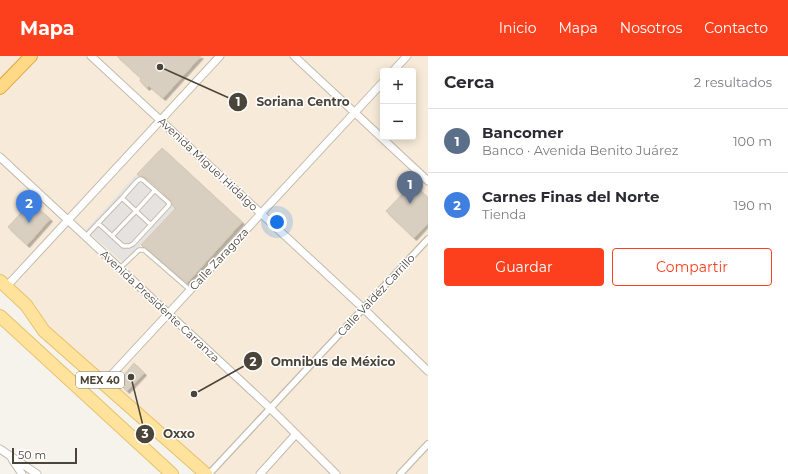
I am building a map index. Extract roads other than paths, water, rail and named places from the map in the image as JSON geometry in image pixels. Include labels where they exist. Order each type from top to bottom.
[{"type":"highway","points":[[0,88],[31,56]]},
{"type":"main road","name":"MEX 40","points":[[2,286],[44,331],[207,474]]},
{"type":"main road","name":"MEX 40","points":[[0,316],[165,472]]},
{"type":"street","name":"Avenida Miguel Hidalgo","points":[[92,56],[363,308],[428,371]]},
{"type":"street","points":[[2,286],[68,220],[220,56]]},
{"type":"street","points":[[294,56],[428,181]]},
{"type":"street","points":[[396,68],[407,56]]},
{"type":"street","name":"Calle Zaragoza","points":[[104,383],[380,85]]},
{"type":"street","name":"Avenida Presidente Carranza","points":[[0,156],[270,408],[336,474]]},
{"type":"street","name":"Calle Valdéz Carrillo","points":[[207,474],[428,239]]},
{"type":"street","points":[[260,474],[296,434]]},
{"type":"street","points":[[400,474],[428,444]]},
{"type":"street","points":[[0,449],[37,474]]},
{"type":"street","points":[[11,457],[22,474]]},
{"type":"lane","points":[[86,236],[98,223],[122,198],[137,181],[140,179],[168,201],[170,205],[133,244],[128,246],[123,246],[98,223]]},
{"type":"lane","points":[[112,236],[155,190]]},
{"type":"lane","points":[[122,198],[151,224]]},
{"type":"lane","points":[[120,268],[139,250],[144,250],[190,290]]},
{"type":"place","name":"Soriana Centro","points":[[160,67]]},
{"type":"place","name":"Bancomer","points":[[410,204]]},
{"type":"place","name":"Carnes Finas del Norte","points":[[29,223]]},
{"type":"place","name":"Oxxo","points":[[131,377]]},
{"type":"place","name":"Omnibus de México","points":[[194,394]]}]
